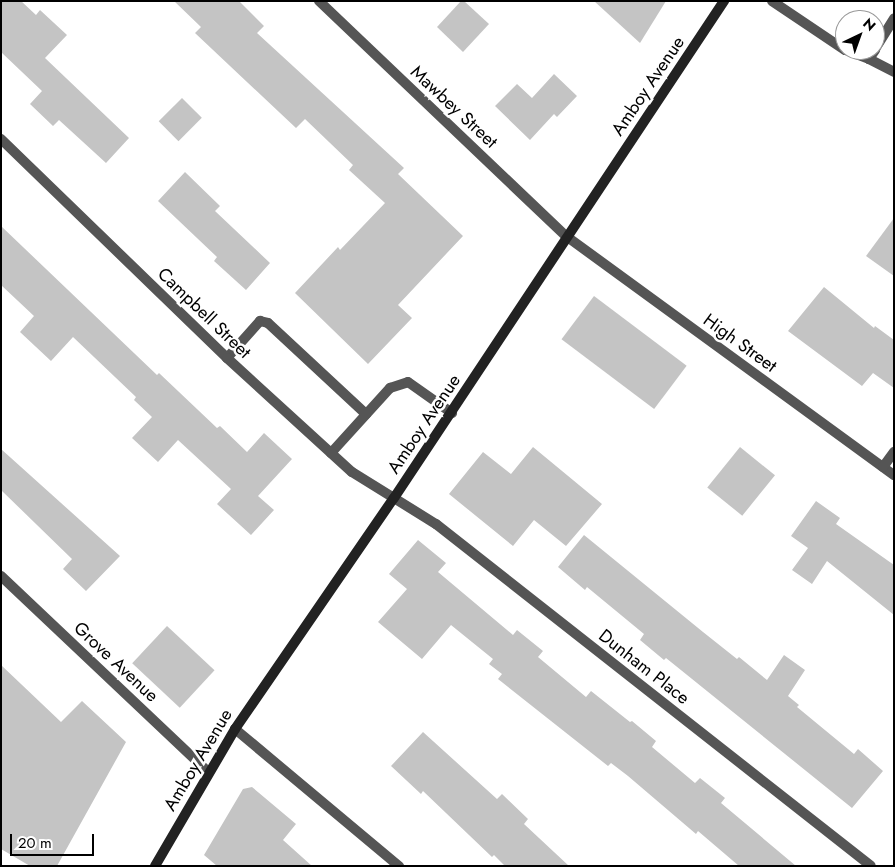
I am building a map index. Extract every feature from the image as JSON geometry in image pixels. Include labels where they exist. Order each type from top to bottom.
[{"type":"main road","name":"Amboy Avenue","points":[[155,866],[208,772],[235,729],[452,413],[566,236],[724,1]]},
{"type":"street","name":"Mawbey Street","points":[[319,1],[566,236]]},
{"type":"street","points":[[772,1],[835,43]]},
{"type":"street","points":[[885,34],[894,19]]},
{"type":"street","points":[[881,60],[894,72]]},
{"type":"street","name":"Campbell Street","points":[[1,140],[227,358],[331,453],[352,472],[394,498]]},
{"type":"street","name":"High Street","points":[[566,236],[894,475]]},
{"type":"street","points":[[227,358],[260,321],[268,323],[366,414]]},
{"type":"street","points":[[331,453],[390,388],[408,382],[452,413]]},
{"type":"street","points":[[883,467],[894,452]]},
{"type":"street","name":"Dunham Place","points":[[394,498],[436,524],[871,866]]},
{"type":"street","name":"Grove Avenue","points":[[1,576],[208,772]]},
{"type":"street","points":[[235,729],[399,866]]},
{"type":"building","points":[[1,1],[21,1],[36,15],[40,10],[67,35],[45,58],[129,138],[106,163],[59,120],[53,126],[30,104],[42,91],[1,52]]},
{"type":"building","points":[[174,1],[239,1],[264,26],[257,33],[404,168],[398,174],[463,236],[398,305],[412,318],[368,364],[295,293],[338,247],[340,250],[385,203],[349,170],[353,165],[305,119],[296,128],[195,33],[201,27]]},
{"type":"building","points":[[461,1],[464,1],[489,24],[463,52],[437,27]]},
{"type":"building","points":[[594,1],[666,1],[640,43]]},
{"type":"building","points":[[554,74],[577,96],[557,117],[554,114],[530,140],[495,106],[517,84],[532,98]]},
{"type":"building","points":[[182,98],[202,118],[178,141],[159,121]]},
{"type":"building","points":[[185,172],[220,206],[215,211],[270,263],[246,290],[214,261],[217,257],[158,201]]},
{"type":"building","points":[[894,218],[894,276],[866,256]]},
{"type":"building","points":[[1,226],[157,375],[159,373],[217,428],[220,426],[247,452],[264,433],[292,459],[258,496],[274,510],[251,535],[217,504],[231,489],[178,440],[158,462],[132,438],[152,417],[134,400],[136,397],[73,337],[51,361],[20,332],[34,316],[1,285]]},
{"type":"building","points":[[824,287],[874,328],[875,326],[894,340],[894,388],[873,373],[862,386],[788,331]]},
{"type":"building","points":[[594,296],[687,366],[654,409],[562,339]]},
{"type":"building","points":[[533,447],[602,504],[566,546],[534,520],[513,546],[449,494],[483,452],[511,474]]},
{"type":"building","points":[[740,447],[775,475],[742,516],[707,487]]},
{"type":"building","points":[[1,449],[120,556],[86,591],[63,569],[72,559],[1,490]]},
{"type":"building","points":[[816,501],[840,518],[836,524],[894,565],[894,615],[827,561],[812,584],[792,570],[808,548],[791,536]]},
{"type":"building","points":[[584,535],[737,659],[739,657],[767,680],[784,655],[805,670],[788,696],[799,705],[797,707],[854,754],[858,749],[883,771],[852,808],[666,658],[664,660],[640,640],[644,634],[587,587],[585,590],[558,567]]},
{"type":"building","points":[[418,540],[446,563],[438,572],[513,635],[517,630],[543,651],[538,657],[586,697],[591,691],[630,722],[632,721],[656,741],[652,747],[695,783],[700,778],[725,798],[721,803],[796,866],[739,866],[698,831],[696,834],[628,776],[611,763],[608,766],[498,679],[502,674],[489,664],[493,659],[451,625],[422,659],[378,622],[407,589],[389,574]]},
{"type":"building","points":[[167,626],[215,670],[180,708],[132,663]]},
{"type":"building","points":[[1,665],[61,722],[82,701],[126,742],[57,866],[30,866],[1,849]]},
{"type":"building","points":[[423,732],[497,799],[502,794],[528,819],[524,824],[569,866],[505,866],[494,855],[492,857],[423,791],[421,794],[391,766]]},
{"type":"building","points":[[252,787],[296,824],[283,840],[312,866],[217,866],[204,855],[243,789]]}]
